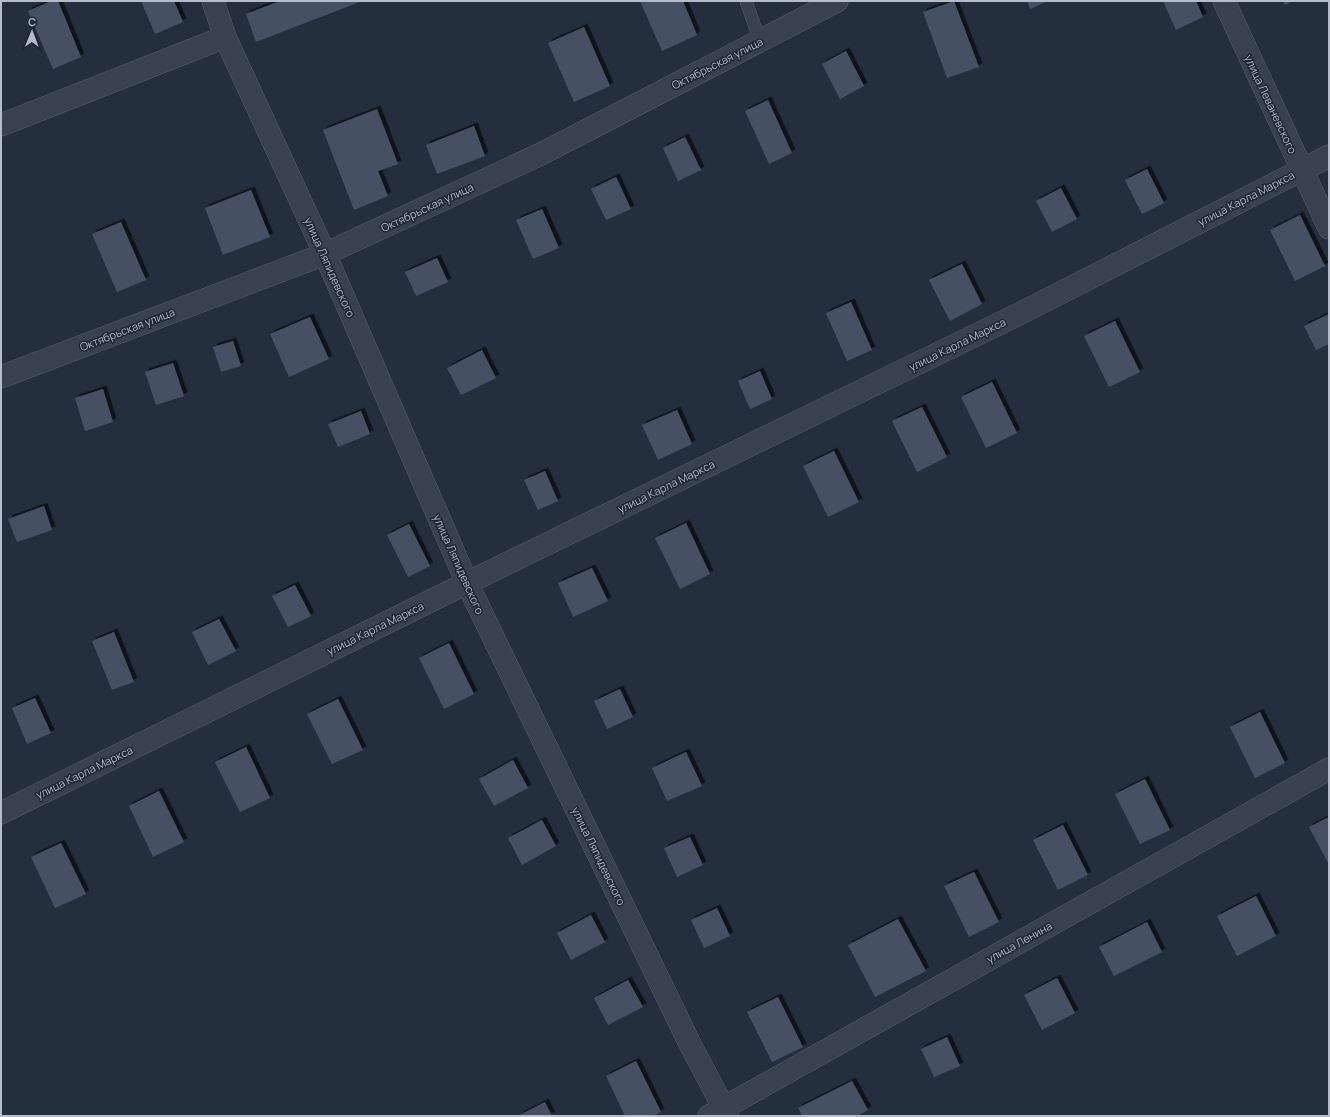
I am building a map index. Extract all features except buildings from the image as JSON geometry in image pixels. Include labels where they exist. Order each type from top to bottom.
[{"type":"street","name":"улица Ляпидевского","points":[[213,1],[225,37],[326,254],[467,583],[686,1035],[720,1113]]},
{"type":"street","name":"Октябрьская улица","points":[[1,376],[326,254],[541,154],[837,1]]},
{"type":"street","name":"улица Леваневского","points":[[1224,1],[1329,228]]},
{"type":"street","points":[[1,125],[225,37]]},
{"type":"street","name":"улица Карла Маркса","points":[[1,813],[467,583],[1021,313],[1329,156]]},
{"type":"street","name":"улица Ленина","points":[[720,1113],[1329,769]]},
{"type":"lane","points":[[746,1],[760,41]]}]
